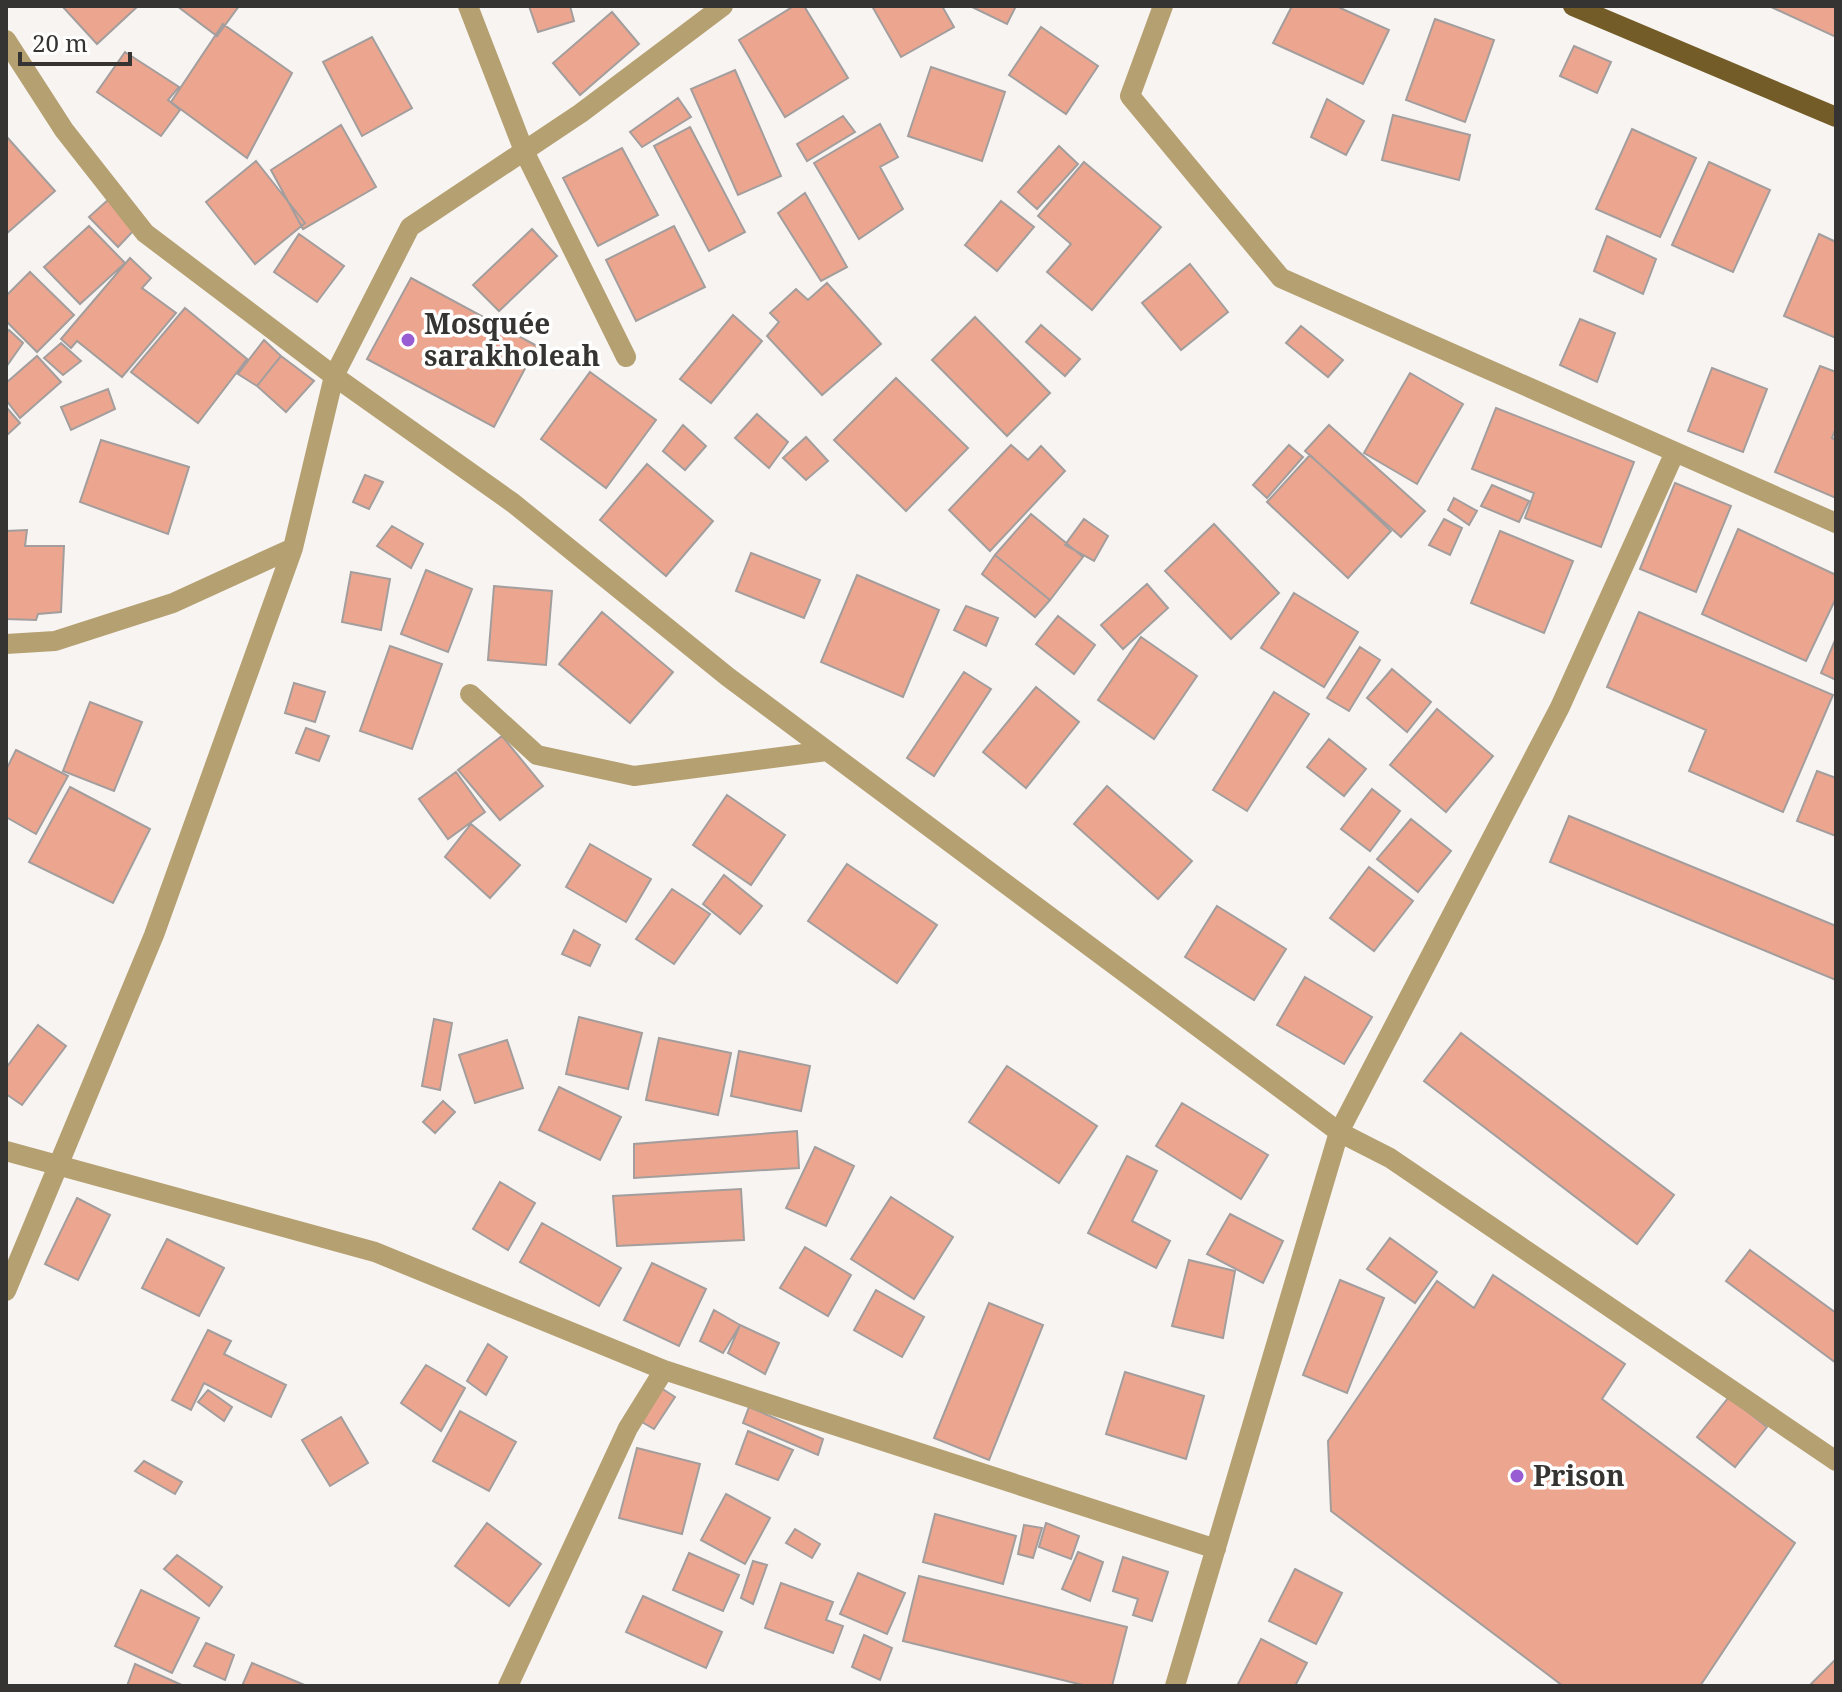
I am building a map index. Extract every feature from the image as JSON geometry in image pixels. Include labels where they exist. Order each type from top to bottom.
[{"type":"main road","points":[[1573,6],[1836,117]]},
{"type":"street","points":[[468,6],[524,151],[626,357]]},
{"type":"street","points":[[6,1291],[154,935],[293,548],[334,376],[410,227],[581,113],[723,6]]},
{"type":"street","points":[[1163,6],[1130,96],[1281,278],[1836,523]]},
{"type":"street","points":[[6,40],[64,130],[145,233],[334,376],[513,503],[728,677],[1339,1132],[1390,1158],[1836,1461]]},
{"type":"street","points":[[1175,1686],[1339,1132],[1560,707],[1675,452]]},
{"type":"street","points":[[6,644],[55,641],[173,603],[293,548]]},
{"type":"street","points":[[470,694],[537,755],[634,776],[827,751]]},
{"type":"street","points":[[6,1151],[375,1252],[664,1370],[1216,1549]]},
{"type":"street","points":[[508,1686],[628,1428],[664,1370]]},
{"type":"building","points":[[62,6],[138,6],[97,44]]},
{"type":"building","points":[[177,6],[239,6],[217,36]]},
{"type":"building","points":[[529,6],[570,6],[574,21],[538,32]]},
{"type":"building","points":[[794,6],[804,6],[848,78],[785,117],[739,40]]},
{"type":"building","points":[[872,6],[942,6],[954,27],[901,57]]},
{"type":"building","points":[[970,6],[1016,6],[1007,24]]},
{"type":"building","points":[[1292,6],[1336,6],[1389,30],[1363,84],[1273,43]]},
{"type":"building","points":[[1769,6],[1836,6],[1836,37]]},
{"type":"building","points":[[612,12],[639,44],[580,95],[553,63]]},
{"type":"building","points":[[1435,19],[1494,40],[1465,122],[1406,100]]},
{"type":"building","points":[[223,24],[292,73],[247,158],[171,102]]},
{"type":"building","points":[[1041,27],[1098,66],[1066,114],[1009,75]]},
{"type":"building","points":[[372,37],[412,108],[362,136],[323,62]]},
{"type":"building","points":[[1574,46],[1611,62],[1597,93],[1560,76]]},
{"type":"building","points":[[125,52],[179,87],[168,100],[180,110],[161,136],[97,92]]},
{"type":"building","points":[[931,67],[1005,92],[982,161],[908,136]]},
{"type":"building","points":[[735,70],[781,176],[738,195],[691,89]]},
{"type":"building","points":[[678,98],[691,117],[642,147],[630,132]]},
{"type":"building","points":[[1327,99],[1364,121],[1346,155],[1311,137]]},
{"type":"building","points":[[1393,115],[1470,135],[1459,180],[1382,160]]},
{"type":"building","points":[[843,116],[855,132],[807,161],[797,144]]},
{"type":"building","points":[[880,124],[898,157],[880,167],[903,209],[859,239],[814,163]]},
{"type":"building","points":[[341,125],[376,187],[303,229],[271,170]]},
{"type":"building","points":[[690,127],[745,232],[709,251],[654,146]]},
{"type":"building","points":[[1632,129],[1696,158],[1660,237],[1596,209]]},
{"type":"building","points":[[6,136],[55,191],[6,234]]},
{"type":"building","points":[[1059,146],[1078,164],[1037,209],[1018,192]]},
{"type":"building","points":[[622,148],[658,215],[598,246],[563,178]]},
{"type":"building","points":[[256,161],[305,223],[255,264],[206,202]]},
{"type":"building","points":[[1084,162],[1161,227],[1092,310],[1047,272],[1071,244],[1038,216]]},
{"type":"building","points":[[1709,162],[1770,190],[1733,272],[1672,245]]},
{"type":"building","points":[[805,193],[847,267],[821,281],[778,213]]},
{"type":"building","points":[[108,200],[135,229],[118,247],[89,217]]},
{"type":"building","points":[[1001,201],[1034,227],[997,271],[965,245]]},
{"type":"building","points":[[89,226],[125,263],[80,304],[44,267]]},
{"type":"building","points":[[674,226],[705,287],[636,321],[606,260]]},
{"type":"building","points":[[532,229],[557,256],[499,311],[473,285]]},
{"type":"building","points":[[299,234],[344,266],[317,302],[274,272]]},
{"type":"building","points":[[1819,234],[1836,242],[1836,338],[1784,316]]},
{"type":"building","points":[[1607,236],[1656,259],[1643,294],[1594,271]]},
{"type":"building","points":[[130,258],[151,278],[142,288],[176,313],[122,377],[77,341],[71,348],[61,339]]},
{"type":"building","points":[[1190,264],[1228,312],[1181,350],[1142,303]]},
{"type":"building","points":[[30,272],[74,315],[37,352],[6,321],[6,296]]},
{"type":"building","points":[[411,278],[537,346],[494,427],[367,359]]},
{"type":"building","points":[[827,283],[881,344],[822,395],[767,336],[779,322],[770,313],[796,289],[808,300]]},
{"type":"building","points":[[185,308],[247,359],[198,423],[131,372]]},
{"type":"building","points":[[733,315],[762,341],[711,403],[680,379]]},
{"type":"building","points":[[975,317],[1050,393],[1007,436],[932,360]]},
{"type":"building","points":[[1580,319],[1615,333],[1597,382],[1560,365]]},
{"type":"building","points":[[1041,325],[1080,359],[1065,376],[1026,342]]},
{"type":"building","points":[[1301,326],[1343,360],[1328,377],[1286,343]]},
{"type":"building","points":[[9,330],[23,343],[6,367],[6,334]]},
{"type":"building","points":[[264,340],[281,356],[257,386],[238,374]]},
{"type":"building","points":[[61,343],[81,361],[63,375],[44,358]]},
{"type":"building","points":[[37,356],[61,382],[20,418],[6,400],[6,383]]},
{"type":"building","points":[[281,356],[314,381],[286,412],[257,386]]},
{"type":"building","points":[[1820,366],[1836,372],[1836,427],[1832,438],[1836,440],[1836,498],[1775,472]]},
{"type":"building","points":[[1712,368],[1767,389],[1743,452],[1688,431]]},
{"type":"building","points":[[590,372],[656,420],[606,488],[541,439]]},
{"type":"building","points":[[1410,373],[1463,404],[1417,484],[1364,453]]},
{"type":"building","points":[[896,378],[968,448],[906,511],[834,440]]},
{"type":"building","points":[[108,389],[115,409],[71,430],[61,407]]},
{"type":"building","points":[[6,407],[20,423],[6,436]]},
{"type":"building","points":[[1496,408],[1634,462],[1601,547],[1525,518],[1534,493],[1472,469]]},
{"type":"building","points":[[757,414],[788,442],[769,468],[735,438]]},
{"type":"building","points":[[683,425],[706,446],[685,470],[663,451]]},
{"type":"building","points":[[1329,425],[1425,511],[1401,537],[1305,451]]},
{"type":"building","points":[[806,437],[828,461],[806,480],[783,458]]},
{"type":"building","points":[[101,440],[189,467],[168,534],[80,502]]},
{"type":"building","points":[[1011,445],[1028,460],[1041,446],[1065,471],[990,551],[949,510]]},
{"type":"building","points":[[1289,445],[1303,457],[1267,498],[1253,485]]},
{"type":"building","points":[[1310,455],[1391,531],[1348,578],[1267,502]]},
{"type":"building","points":[[647,464],[713,521],[666,576],[600,520]]},
{"type":"building","points":[[365,475],[383,482],[369,509],[353,502]]},
{"type":"building","points":[[1675,483],[1731,506],[1696,592],[1640,569]]},
{"type":"building","points":[[1492,485],[1529,501],[1519,522],[1481,506]]},
{"type":"building","points":[[1454,498],[1477,511],[1469,525],[1448,510]]},
{"type":"building","points":[[1031,514],[1083,557],[1050,600],[995,555]]},
{"type":"building","points":[[1084,519],[1108,536],[1094,561],[1065,545]]},
{"type":"building","points":[[1444,519],[1462,528],[1450,555],[1429,545]]},
{"type":"building","points":[[1214,524],[1279,593],[1231,639],[1165,571]]},
{"type":"building","points":[[392,526],[423,544],[411,568],[377,546]]},
{"type":"building","points":[[1738,529],[1836,575],[1836,598],[1806,661],[1702,614]]},
{"type":"building","points":[[27,530],[25,546],[64,546],[61,612],[38,614],[36,620],[6,619],[6,531]]},
{"type":"building","points":[[1500,531],[1573,561],[1544,633],[1471,603]]},
{"type":"building","points":[[751,553],[820,580],[804,618],[736,591]]},
{"type":"building","points":[[995,555],[1050,600],[1035,617],[982,574]]},
{"type":"building","points":[[426,570],[472,589],[448,652],[401,634]]},
{"type":"building","points":[[351,572],[390,579],[381,630],[342,622]]},
{"type":"building","points":[[857,575],[939,610],[903,697],[821,662]]},
{"type":"building","points":[[1147,584],[1168,608],[1123,649],[1101,625]]},
{"type":"building","points":[[494,586],[552,591],[546,665],[488,660]]},
{"type":"building","points":[[1294,593],[1358,632],[1324,687],[1261,648]]},
{"type":"building","points":[[966,606],[998,618],[986,646],[954,630]]},
{"type":"building","points":[[602,612],[673,672],[630,723],[559,664]]},
{"type":"building","points":[[1639,612],[1833,695],[1783,812],[1689,771],[1706,730],[1607,687]]},
{"type":"building","points":[[1058,616],[1095,645],[1074,674],[1036,644]]},
{"type":"building","points":[[1141,637],[1197,676],[1154,739],[1098,700]]},
{"type":"building","points":[[1836,638],[1836,680],[1821,673]]},
{"type":"building","points":[[390,646],[442,664],[412,749],[360,731]]},
{"type":"building","points":[[1360,647],[1380,660],[1349,711],[1327,698]]},
{"type":"building","points":[[1392,669],[1431,702],[1407,732],[1367,698]]},
{"type":"building","points":[[964,672],[991,689],[934,776],[907,758]]},
{"type":"building","points":[[294,683],[325,692],[315,722],[285,713]]},
{"type":"building","points":[[1036,687],[1079,722],[1026,788],[983,752]]},
{"type":"building","points":[[1274,692],[1309,714],[1247,811],[1213,790]]},
{"type":"building","points":[[90,702],[142,722],[114,791],[63,771]]},
{"type":"building","points":[[1437,709],[1493,756],[1446,812],[1390,765]]},
{"type":"building","points":[[306,728],[329,736],[319,761],[296,753]]},
{"type":"building","points":[[502,736],[543,786],[500,820],[458,770]]},
{"type":"building","points":[[1329,739],[1366,769],[1344,796],[1307,767]]},
{"type":"building","points":[[16,750],[68,776],[36,834],[6,817],[6,770]]},
{"type":"building","points":[[1817,771],[1836,778],[1836,836],[1797,821]]},
{"type":"building","points":[[456,772],[485,812],[448,839],[419,799]]},
{"type":"building","points":[[1107,786],[1192,861],[1158,899],[1074,824]]},
{"type":"building","points":[[70,787],[150,829],[113,903],[29,862]]},
{"type":"building","points":[[1372,789],[1400,811],[1370,851],[1341,829]]},
{"type":"building","points":[[727,795],[785,835],[751,885],[693,845]]},
{"type":"building","points":[[1569,816],[1836,926],[1836,980],[1550,862]]},
{"type":"building","points":[[1411,819],[1451,851],[1418,892],[1377,859]]},
{"type":"building","points":[[471,824],[520,865],[490,898],[445,857]]},
{"type":"building","points":[[590,844],[651,879],[626,922],[566,887]]},
{"type":"building","points":[[847,864],[937,925],[897,983],[808,921]]},
{"type":"building","points":[[1369,867],[1413,901],[1374,951],[1330,918]]},
{"type":"building","points":[[724,875],[762,906],[740,934],[703,904]]},
{"type":"building","points":[[672,889],[710,914],[674,964],[636,939]]},
{"type":"building","points":[[1217,906],[1286,949],[1254,1000],[1185,957]]},
{"type":"building","points":[[574,930],[600,945],[590,966],[562,954]]},
{"type":"building","points":[[1305,977],[1372,1017],[1344,1064],[1277,1025]]},
{"type":"building","points":[[579,1017],[642,1033],[628,1089],[566,1074]]},
{"type":"building","points":[[434,1019],[452,1023],[440,1090],[422,1086]]},
{"type":"building","points":[[38,1025],[66,1046],[22,1105],[6,1094],[6,1068]]},
{"type":"building","points":[[1461,1033],[1674,1195],[1637,1244],[1424,1081]]},
{"type":"building","points":[[659,1038],[731,1053],[718,1115],[646,1100]]},
{"type":"building","points":[[507,1040],[523,1088],[475,1103],[459,1055]]},
{"type":"building","points":[[739,1051],[810,1066],[801,1111],[731,1096]]},
{"type":"building","points":[[1007,1066],[1097,1126],[1059,1183],[969,1122]]},
{"type":"building","points":[[559,1087],[621,1117],[600,1160],[539,1130]]},
{"type":"building","points":[[443,1101],[455,1112],[435,1133],[423,1122]]},
{"type":"building","points":[[1182,1103],[1268,1155],[1241,1199],[1156,1146]]},
{"type":"building","points":[[797,1131],[799,1168],[634,1178],[634,1144]]},
{"type":"building","points":[[815,1147],[854,1166],[826,1226],[786,1208]]},
{"type":"building","points":[[1127,1156],[1157,1171],[1132,1221],[1170,1241],[1156,1268],[1088,1233]]},
{"type":"building","points":[[500,1182],[535,1203],[508,1250],[473,1229]]},
{"type":"building","points":[[741,1189],[744,1240],[617,1246],[613,1196]]},
{"type":"building","points":[[891,1197],[953,1237],[914,1299],[851,1259]]},
{"type":"building","points":[[77,1198],[110,1215],[78,1280],[45,1264]]},
{"type":"building","points":[[1230,1214],[1283,1241],[1263,1283],[1207,1254]]},
{"type":"building","points":[[542,1223],[621,1268],[599,1306],[520,1262]]},
{"type":"building","points":[[1390,1238],[1437,1272],[1415,1303],[1367,1269]]},
{"type":"building","points":[[167,1239],[224,1268],[199,1316],[142,1288]]},
{"type":"building","points":[[805,1247],[851,1275],[828,1316],[780,1288]]},
{"type":"building","points":[[1750,1250],[1836,1313],[1836,1363],[1726,1281]]},
{"type":"building","points":[[1189,1260],[1235,1271],[1223,1338],[1172,1326]]},
{"type":"building","points":[[652,1263],[706,1289],[679,1346],[624,1320]]},
{"type":"building","name":"Prison","points":[[1493,1275],[1625,1364],[1602,1399],[1795,1543],[1700,1686],[1563,1686],[1331,1511],[1328,1441],[1437,1281],[1474,1308]]},
{"type":"building","points":[[1340,1280],[1384,1298],[1347,1393],[1303,1375]]},
{"type":"building","points":[[876,1290],[924,1317],[902,1357],[854,1330]]},
{"type":"building","points":[[989,1303],[1043,1325],[989,1460],[934,1438]]},
{"type":"building","points":[[714,1310],[740,1325],[723,1353],[700,1341]]},
{"type":"building","points":[[740,1325],[779,1343],[765,1374],[728,1353]]},
{"type":"building","points":[[208,1330],[231,1341],[224,1354],[286,1385],[271,1417],[204,1383],[191,1410],[172,1400]]},
{"type":"building","points":[[488,1344],[507,1357],[486,1395],[467,1381]]},
{"type":"building","points":[[426,1365],[465,1388],[441,1431],[401,1403]]},
{"type":"building","points":[[1125,1372],[1204,1396],[1186,1459],[1106,1434]]},
{"type":"building","points":[[661,1388],[675,1397],[654,1429],[640,1421]]},
{"type":"building","points":[[208,1390],[232,1407],[224,1421],[198,1402]]},
{"type":"building","points":[[1729,1397],[1767,1427],[1735,1467],[1697,1437]]},
{"type":"building","points":[[749,1407],[823,1439],[818,1455],[743,1423]]},
{"type":"building","points":[[460,1411],[516,1442],[489,1491],[433,1461]]},
{"type":"building","points":[[341,1417],[368,1463],[330,1486],[302,1440]]},
{"type":"building","points":[[748,1431],[793,1450],[778,1480],[736,1464]]},
{"type":"building","points":[[637,1448],[700,1464],[682,1534],[619,1518]]},
{"type":"building","points":[[144,1461],[182,1482],[175,1494],[135,1471]]},
{"type":"building","points":[[726,1494],[770,1518],[745,1564],[701,1540]]},
{"type":"building","points":[[935,1514],[1016,1536],[1003,1584],[923,1562]]},
{"type":"building","points":[[487,1523],[541,1564],[509,1606],[455,1566]]},
{"type":"building","points":[[1046,1523],[1079,1536],[1071,1559],[1039,1547]]},
{"type":"building","points":[[1024,1525],[1042,1528],[1033,1558],[1018,1554]]},
{"type":"building","points":[[795,1529],[820,1544],[812,1558],[786,1543]]},
{"type":"building","points":[[1078,1552],[1103,1562],[1090,1601],[1062,1589]]},
{"type":"building","points":[[689,1553],[739,1575],[723,1611],[673,1590]]},
{"type":"building","points":[[177,1555],[222,1587],[209,1606],[164,1569]]},
{"type":"building","points":[[1123,1557],[1168,1572],[1152,1621],[1133,1615],[1138,1599],[1113,1591]]},
{"type":"building","points":[[753,1561],[767,1565],[753,1604],[741,1598]]},
{"type":"building","points":[[1295,1569],[1342,1593],[1316,1644],[1269,1621]]},
{"type":"building","points":[[858,1573],[905,1593],[887,1634],[840,1614]]},
{"type":"building","points":[[919,1576],[1127,1627],[1112,1686],[1087,1686],[903,1641]]},
{"type":"building","points":[[781,1583],[833,1602],[826,1620],[843,1626],[833,1653],[765,1628]]},
{"type":"building","points":[[141,1590],[199,1618],[172,1673],[115,1646]]},
{"type":"building","points":[[643,1596],[722,1632],[706,1668],[626,1632]]},
{"type":"building","points":[[864,1635],[892,1648],[880,1680],[852,1667]]},
{"type":"building","points":[[1261,1639],[1307,1663],[1295,1686],[1237,1686]]},
{"type":"building","points":[[206,1643],[234,1655],[225,1680],[194,1666]]},
{"type":"building","points":[[1836,1659],[1836,1686],[1809,1686]]},
{"type":"building","points":[[252,1663],[307,1686],[242,1686]]},
{"type":"building","points":[[135,1664],[184,1686],[127,1686]]},
{"type":"place","name":"Mosquée sarakholeah","points":[[408,340]]},
{"type":"place","name":"Prison","points":[[1517,1476]]}]
